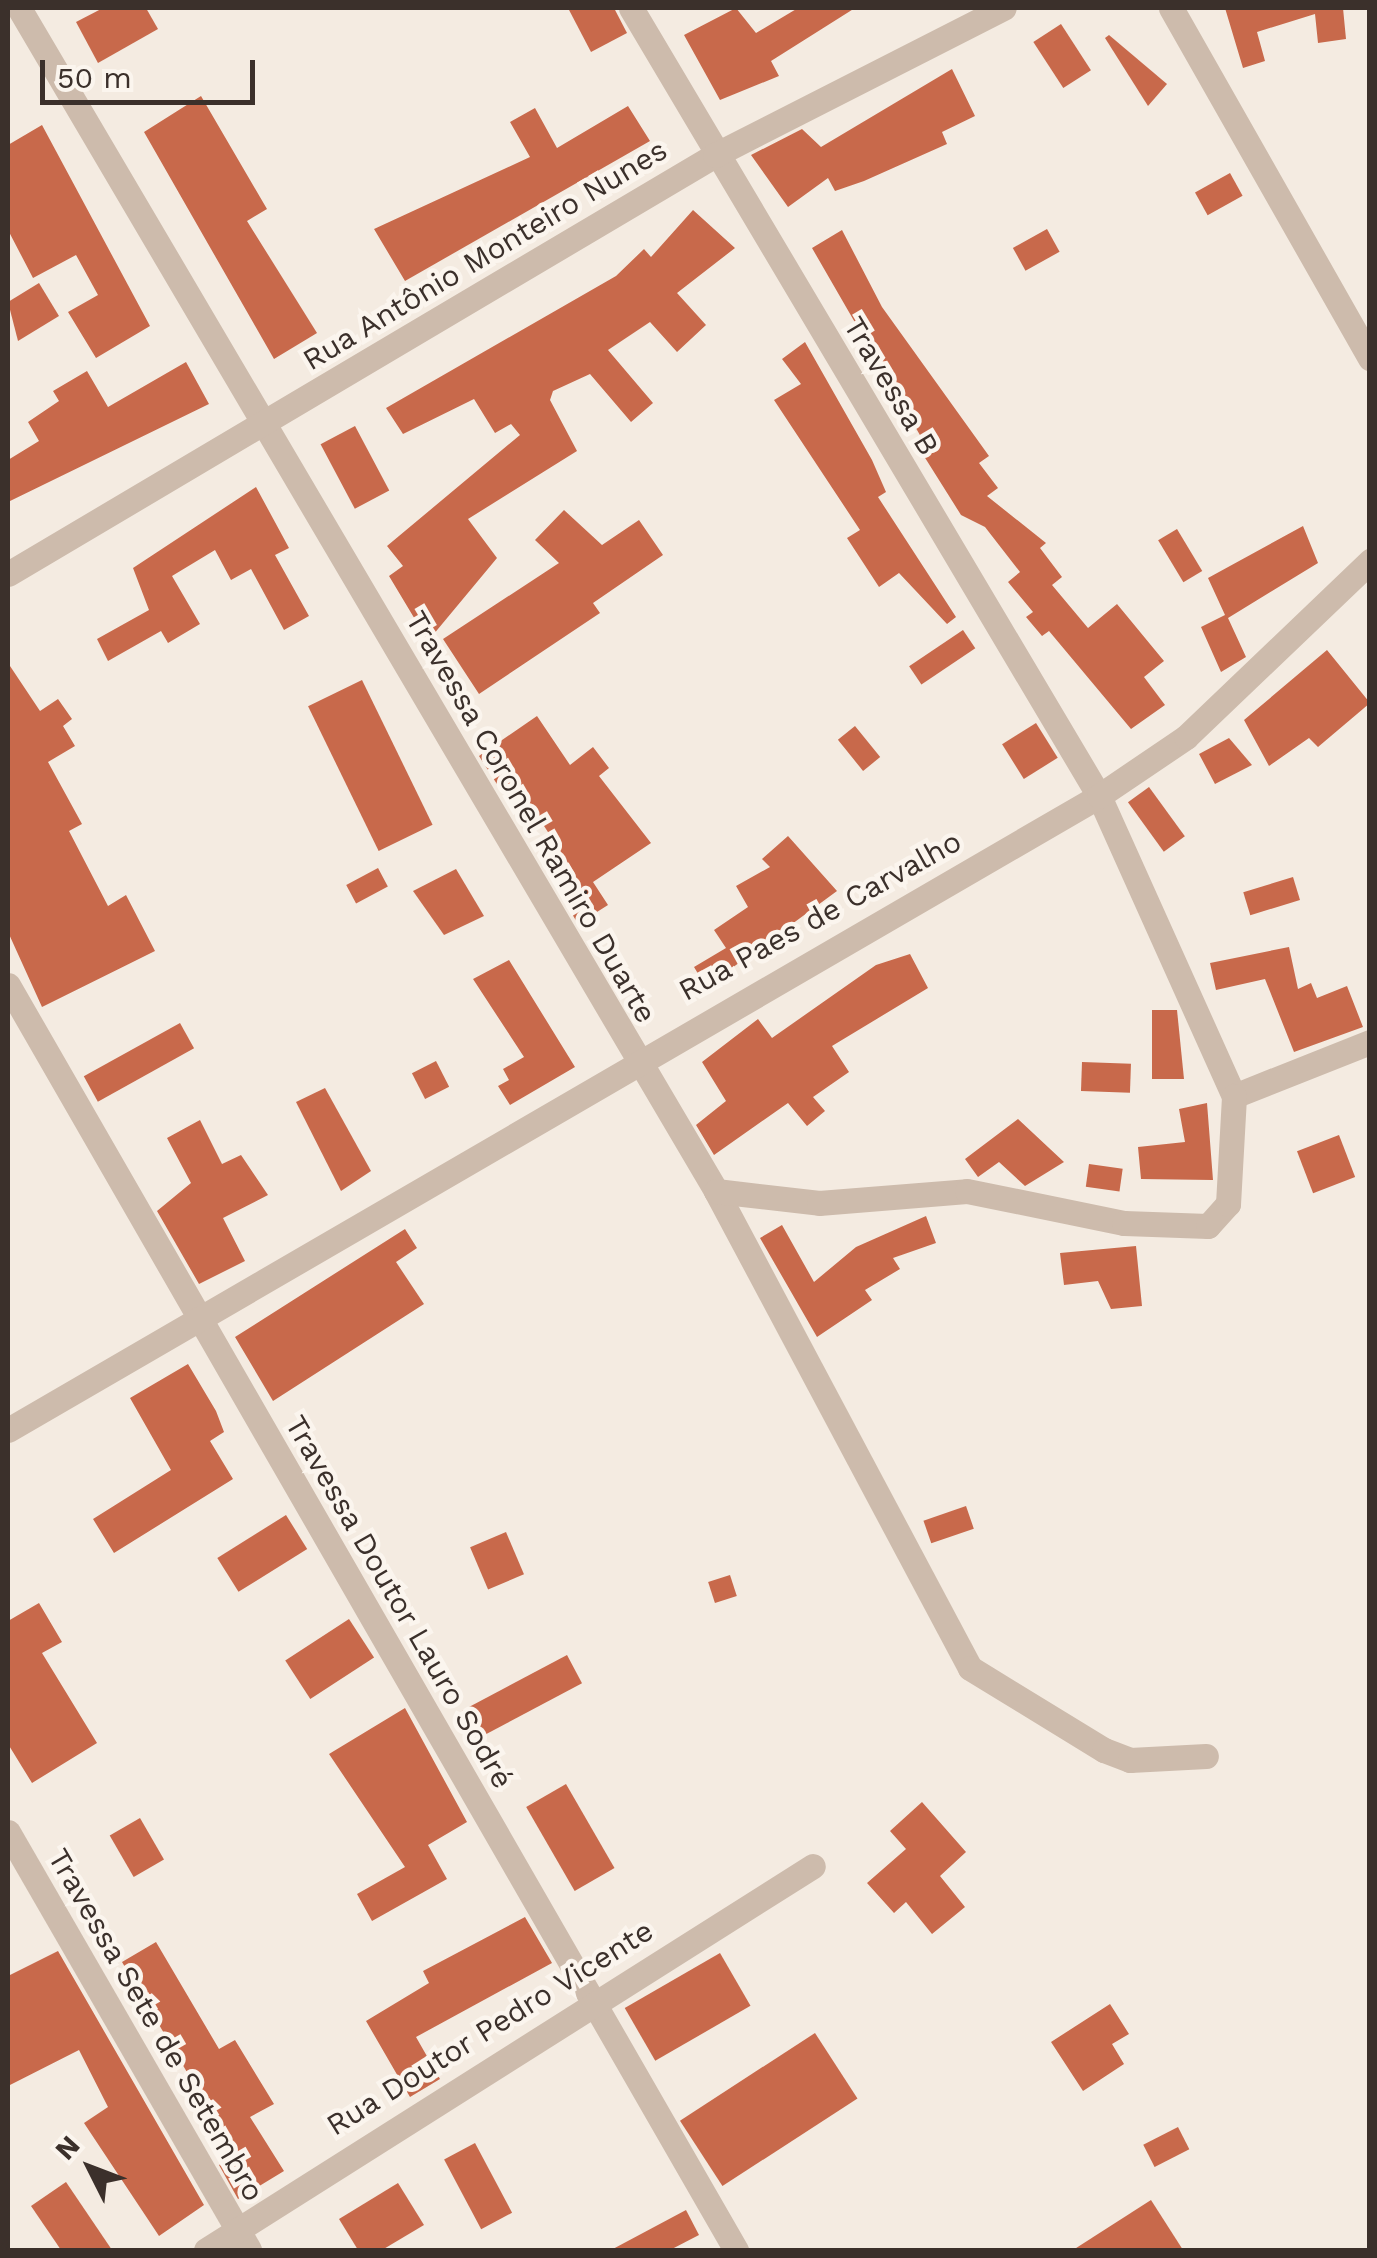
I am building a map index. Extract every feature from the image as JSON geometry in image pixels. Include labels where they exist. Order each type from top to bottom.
[{"type":"street","name":"Travessa Coronel Ramiro Duarte","points":[[19,8],[716,1191],[970,1668],[1117,1755],[1206,1756]]},
{"type":"street","name":"Travessa B","points":[[631,8],[714,155],[1099,796],[1234,1096]]},
{"type":"street","name":"Rua Antônio Monteiro Nunes","points":[[8,574],[714,155],[1004,8]]},
{"type":"street","points":[[1171,8],[1370,359]]},
{"type":"street","name":"Rua Paes de Carvalho","points":[[8,1430],[197,1313],[635,1058],[1099,796],[1186,737],[1370,560]]},
{"type":"street","name":"Travessa Doutor Lauro Sodré","points":[[8,985],[588,2000],[736,2250]]},
{"type":"street","points":[[716,1191],[819,1203],[967,1191],[1124,1223],[1208,1226],[1228,1204],[1234,1096],[1370,1042]]},
{"type":"street","name":"Travessa Sete de Setembro","points":[[8,1832],[242,2240]]},
{"type":"street","name":"Rua Doutor Pedro Vicente","points":[[206,2250],[242,2240],[588,2000],[813,1866]]},
{"type":"building","points":[[103,8],[146,8],[158,29],[98,63],[76,22]]},
{"type":"building","points":[[568,8],[614,8],[627,33],[591,52]]},
{"type":"building","points":[[736,8],[756,33],[798,8],[855,8],[771,61],[779,76],[720,100],[684,35]]},
{"type":"building","points":[[1225,8],[1343,8],[1346,39],[1318,43],[1315,14],[1257,32],[1265,61],[1243,68]]},
{"type":"building","points":[[1061,24],[1091,70],[1063,88],[1033,42]]},
{"type":"building","points":[[1109,35],[1167,84],[1148,106],[1105,38]]},
{"type":"building","points":[[952,69],[975,116],[942,132],[947,144],[864,181],[835,191],[828,178],[788,207],[751,155],[802,129],[821,147]]},
{"type":"building","points":[[201,96],[267,209],[247,221],[317,333],[274,359],[144,132]]},
{"type":"building","points":[[628,106],[650,141],[405,281],[374,229],[530,157],[510,122],[535,108],[557,148]]},
{"type":"building","points":[[42,125],[150,326],[96,358],[68,312],[98,295],[76,255],[33,278],[8,230],[8,145]]},
{"type":"building","points":[[1230,173],[1243,196],[1208,215],[1195,192]]},
{"type":"building","points":[[693,210],[735,248],[677,293],[706,325],[677,352],[650,322],[608,350],[653,403],[631,422],[590,374],[553,391],[550,400],[577,451],[468,519],[497,558],[428,641],[389,576],[403,566],[387,546],[520,435],[511,424],[495,433],[474,399],[403,434],[386,408],[616,276],[644,249],[651,257]]},
{"type":"building","points":[[1047,229],[1060,252],[1025,271],[1013,248]]},
{"type":"building","points":[[842,230],[882,307],[989,456],[979,463],[998,488],[987,496],[1046,543],[1040,548],[1062,577],[1052,585],[1088,628],[1117,604],[1164,661],[1144,677],[1165,705],[1131,729],[1049,631],[1042,636],[1026,617],[1033,612],[1008,582],[1020,572],[985,527],[961,515],[922,453],[928,449],[812,248]]},
{"type":"building","points":[[39,283],[59,316],[18,341],[8,302]]},
{"type":"building","points":[[805,342],[872,460],[886,492],[878,497],[956,617],[947,624],[899,573],[879,587],[847,538],[860,530],[774,400],[801,384],[782,359]]},
{"type":"building","points":[[186,362],[209,404],[8,502],[8,460],[39,441],[28,422],[59,401],[53,391],[87,371],[108,407]]},
{"type":"building","points":[[355,426],[389,490],[355,509],[321,444]]},
{"type":"building","points":[[256,487],[289,548],[275,555],[309,616],[284,630],[251,569],[231,580],[215,550],[172,576],[200,624],[168,643],[161,631],[108,661],[97,639],[149,610],[133,568]]},
{"type":"building","points":[[564,510],[602,545],[639,520],[663,555],[593,603],[600,613],[479,694],[443,639],[559,563],[535,540]]},
{"type":"building","points":[[1303,526],[1318,563],[1228,618],[1246,657],[1221,672],[1201,627],[1225,615],[1208,578]]},
{"type":"building","points":[[1177,529],[1202,571],[1183,582],[1158,540]]},
{"type":"building","points":[[963,630],[975,648],[921,685],[909,666]]},
{"type":"building","points":[[1327,650],[1370,703],[1318,747],[1309,738],[1269,766],[1244,720]]},
{"type":"building","points":[[8,663],[40,711],[58,699],[72,719],[63,726],[75,746],[48,762],[82,824],[69,831],[108,906],[126,895],[155,951],[42,1007],[8,932]]},
{"type":"building","points":[[362,680],[433,825],[379,851],[308,706]]},
{"type":"building","points":[[537,716],[570,765],[593,747],[609,768],[599,776],[651,843],[593,882],[608,905],[578,924],[555,885],[574,872],[516,783],[502,792],[479,756]]},
{"type":"building","points":[[1036,723],[1058,758],[1024,779],[1002,744]]},
{"type":"building","points":[[855,726],[880,757],[863,771],[838,740]]},
{"type":"building","points":[[1229,738],[1252,765],[1215,784],[1199,754]]},
{"type":"building","points":[[1149,787],[1185,836],[1164,852],[1128,802]]},
{"type":"building","points":[[788,836],[837,891],[706,987],[694,967],[726,948],[714,930],[748,907],[736,886],[770,867],[762,859]]},
{"type":"building","points":[[378,868],[388,887],[356,903],[346,885]]},
{"type":"building","points":[[456,869],[484,916],[444,935],[413,891]]},
{"type":"building","points":[[1293,877],[1300,900],[1250,915],[1243,892]]},
{"type":"building","points":[[1289,947],[1298,989],[1311,983],[1317,998],[1347,986],[1363,1027],[1294,1052],[1265,979],[1216,990],[1210,963]]},
{"type":"building","points":[[910,954],[928,988],[832,1046],[849,1072],[813,1097],[825,1111],[807,1126],[788,1103],[714,1155],[696,1125],[726,1101],[702,1062],[758,1019],[772,1038],[876,965]]},
{"type":"building","points":[[509,960],[575,1067],[510,1105],[498,1086],[509,1080],[503,1069],[524,1057],[473,979]]},
{"type":"building","points":[[1152,1010],[1177,1010],[1184,1079],[1152,1079]]},
{"type":"building","points":[[180,1023],[194,1048],[98,1102],[84,1076]]},
{"type":"building","points":[[436,1061],[449,1087],[425,1099],[412,1073]]},
{"type":"building","points":[[1082,1062],[1131,1064],[1130,1093],[1081,1091]]},
{"type":"building","points":[[325,1088],[371,1171],[341,1191],[296,1102]]},
{"type":"building","points":[[1207,1103],[1213,1180],[1141,1179],[1138,1147],[1185,1142],[1179,1109]]},
{"type":"building","points":[[1018,1119],[1064,1162],[1025,1186],[999,1162],[978,1177],[965,1159]]},
{"type":"building","points":[[200,1120],[222,1164],[241,1155],[268,1195],[223,1218],[245,1261],[199,1284],[157,1211],[191,1183],[167,1138]]},
{"type":"building","points":[[1339,1135],[1355,1177],[1313,1193],[1297,1151]]},
{"type":"building","points":[[1089,1164],[1123,1169],[1119,1192],[1086,1187]]},
{"type":"building","points":[[926,1216],[936,1243],[893,1258],[900,1269],[865,1290],[872,1300],[817,1337],[760,1238],[782,1225],[814,1282],[856,1247]]},
{"type":"building","points":[[405,1229],[417,1248],[396,1262],[424,1304],[273,1401],[235,1337]]},
{"type":"building","points":[[1136,1246],[1142,1306],[1111,1309],[1098,1281],[1064,1285],[1060,1253]]},
{"type":"building","points":[[188,1364],[216,1411],[224,1432],[210,1441],[233,1479],[114,1553],[93,1519],[171,1470],[130,1398]]},
{"type":"building","points":[[966,1506],[974,1529],[931,1543],[923,1521]]},
{"type":"building","points":[[286,1515],[307,1549],[239,1592],[217,1558]]},
{"type":"building","points":[[506,1532],[524,1574],[488,1590],[470,1547]]},
{"type":"building","points":[[730,1575],[737,1596],[715,1603],[708,1582]]},
{"type":"building","points":[[39,1603],[62,1642],[42,1653],[97,1743],[32,1783],[8,1744],[8,1621]]},
{"type":"building","points":[[349,1619],[374,1658],[310,1699],[285,1660]]},
{"type":"building","points":[[567,1655],[582,1683],[477,1739],[462,1711]]},
{"type":"building","points":[[405,1708],[467,1822],[428,1845],[447,1879],[372,1921],[357,1894],[405,1867],[329,1754]]},
{"type":"building","points":[[566,1784],[614,1868],[575,1891],[526,1807]]},
{"type":"building","points":[[922,1802],[966,1852],[940,1876],[965,1907],[932,1934],[906,1902],[894,1913],[867,1883],[906,1849],[890,1831]]},
{"type":"building","points":[[140,1818],[164,1860],[134,1877],[110,1836]]},
{"type":"building","points":[[525,1917],[552,1963],[416,2037],[440,2079],[410,2097],[366,2021],[429,1983],[423,1971]]},
{"type":"building","points":[[156,1942],[219,2049],[235,2040],[274,2104],[250,2117],[284,2171],[238,2199],[219,2165],[230,2158],[204,2101],[122,1962]]},
{"type":"building","points":[[58,1951],[204,2205],[159,2236],[84,2123],[108,2107],[79,2050],[8,2086],[8,1976]]},
{"type":"building","points":[[720,1953],[750,2006],[655,2061],[625,2008]]},
{"type":"building","points":[[1110,2004],[1129,2034],[1112,2044],[1124,2064],[1083,2091],[1051,2042]]},
{"type":"building","points":[[815,2033],[857,2098],[722,2186],[680,2121]]},
{"type":"building","points":[[1178,2127],[1189,2149],[1155,2167],[1143,2145]]},
{"type":"building","points":[[475,2143],[512,2213],[481,2229],[444,2159]]},
{"type":"building","points":[[66,2182],[112,2250],[61,2250],[31,2206]]},
{"type":"building","points":[[398,2183],[424,2225],[382,2250],[358,2250],[339,2219]]},
{"type":"building","points":[[1151,2200],[1183,2250],[1073,2250]]},
{"type":"building","points":[[686,2210],[699,2235],[670,2250],[611,2250]]}]
